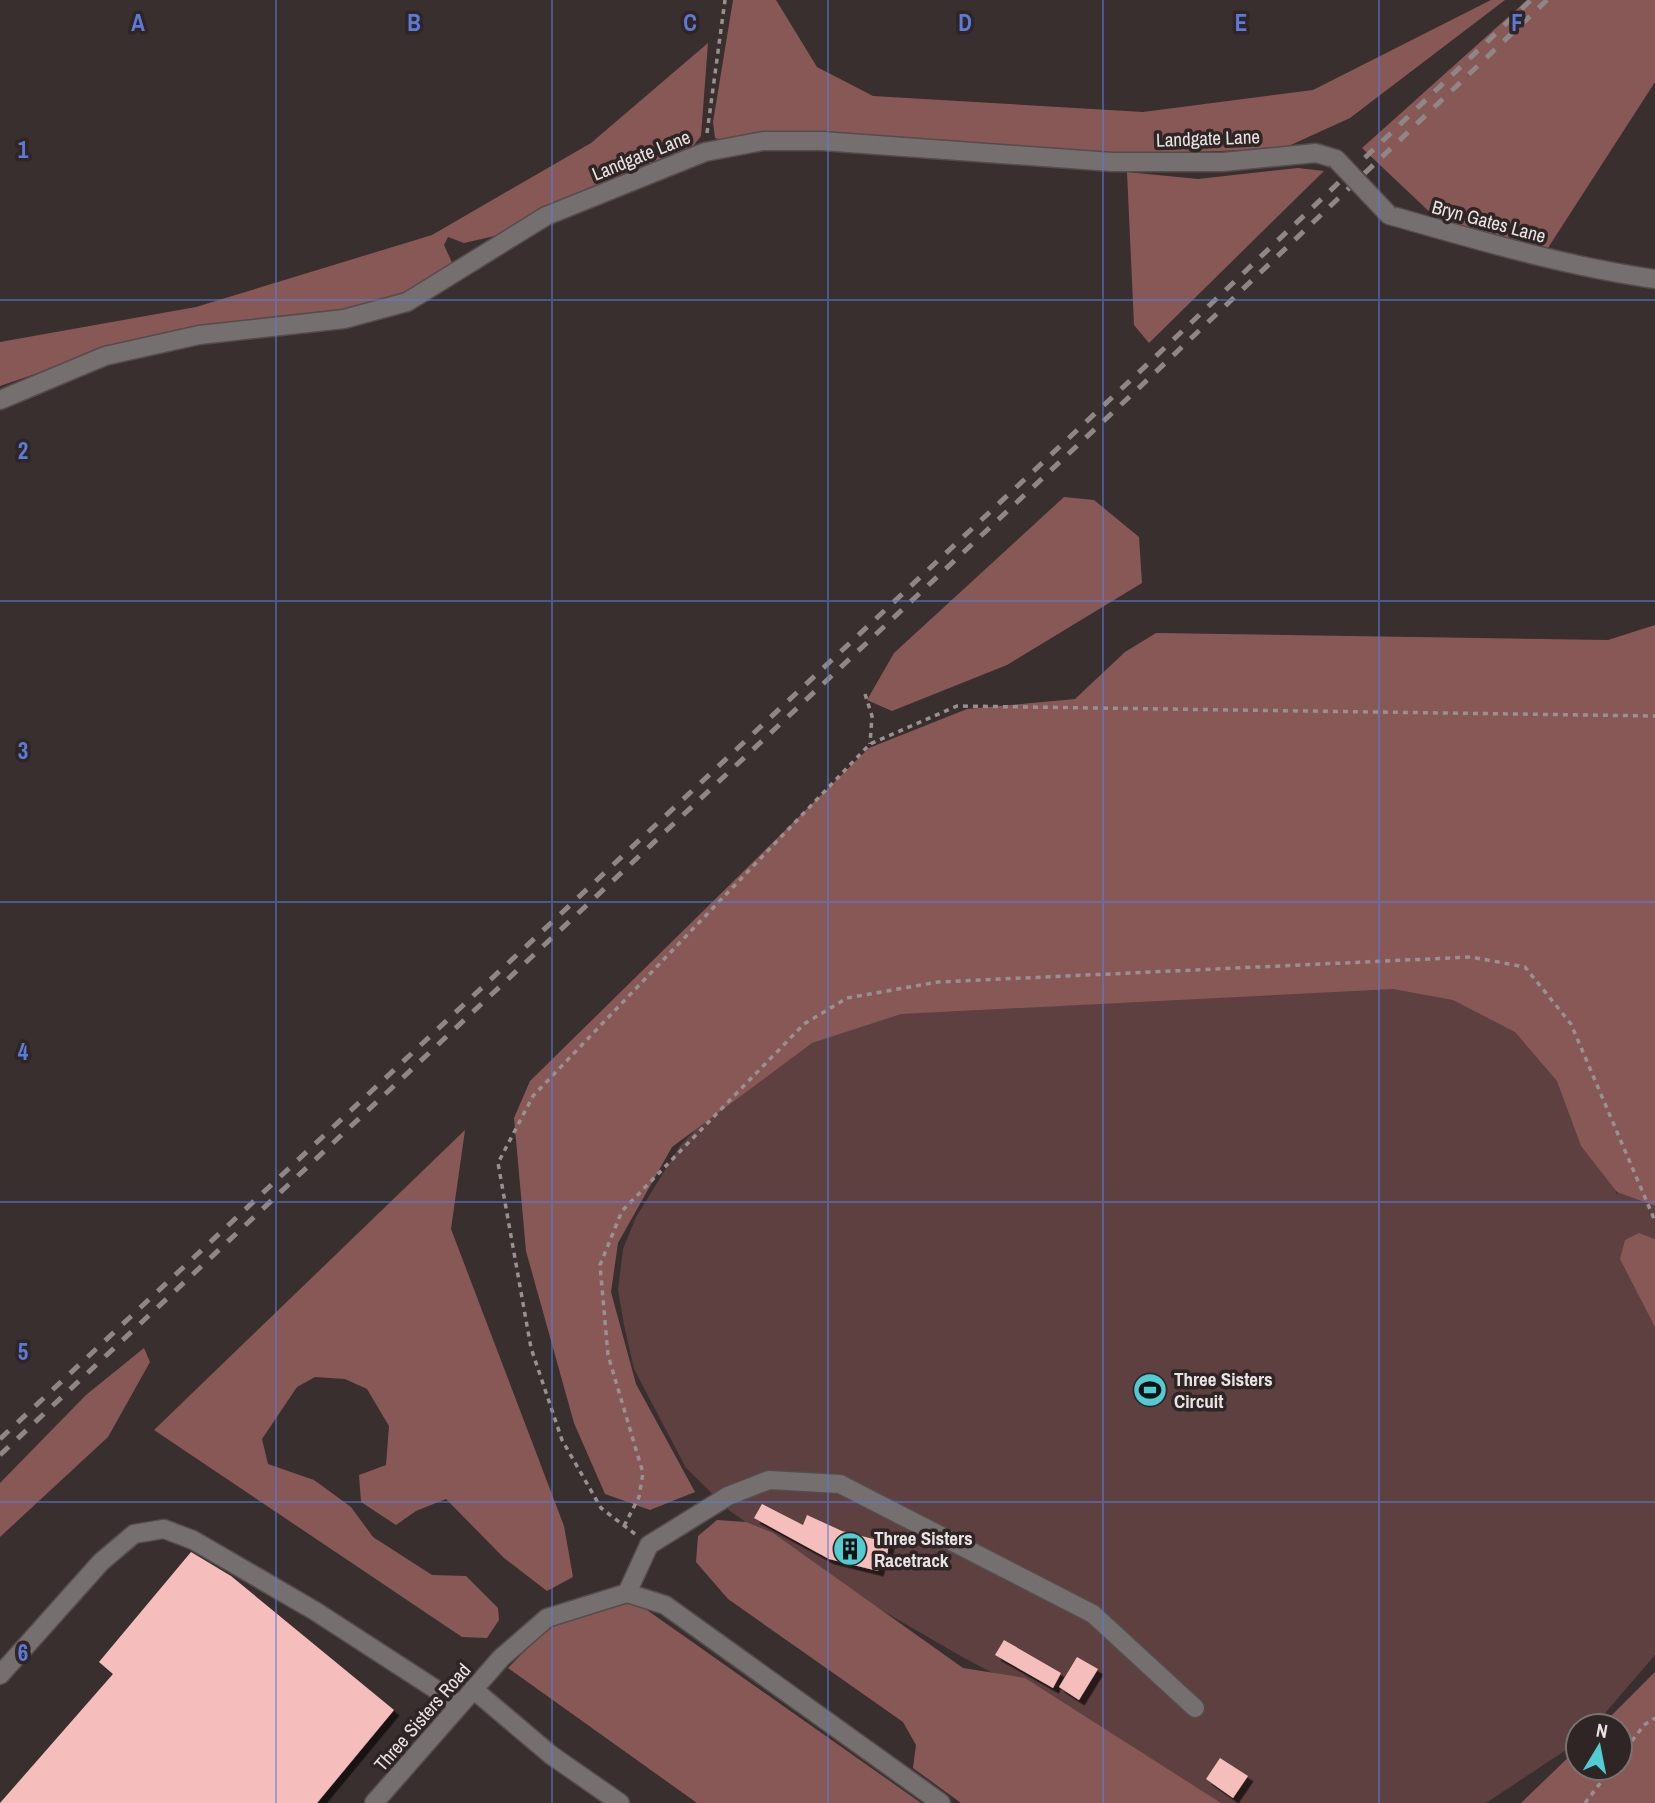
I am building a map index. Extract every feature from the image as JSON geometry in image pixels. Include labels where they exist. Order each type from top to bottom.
[{"type":"street","name":"Landgate Lane","points":[[0,400],[104,356],[199,335],[344,319],[407,302],[546,216],[705,152],[764,141],[822,141],[1112,162],[1223,162],[1316,153],[1336,159]]},
{"type":"street","name":"Bryn Gates Lane","points":[[1336,159],[1389,215],[1534,256],[1599,271],[1655,279]]},
{"type":"street","points":[[941,1803],[665,1605],[627,1593],[649,1545],[728,1496],[769,1480],[840,1484],[1093,1614],[1195,1708]]},
{"type":"street","points":[[0,1675],[101,1562],[134,1534],[164,1529],[193,1539],[315,1611],[460,1704]]},
{"type":"street","name":"Three Sisters Road","points":[[374,1803],[501,1658],[547,1618],[627,1593]]},
{"type":"street","points":[[473,1689],[551,1755],[620,1803]]},
{"type":"path","points":[[705,152],[725,0]]},
{"type":"path","points":[[865,694],[872,716],[870,744]]},
{"type":"path","points":[[649,1545],[600,1508],[558,1427],[531,1348],[498,1163],[533,1096],[870,744],[957,706],[1655,716]]},
{"type":"path","points":[[624,1526],[639,1497],[643,1473],[608,1355],[600,1265],[622,1211],[804,1024],[846,998],[938,982],[1471,957],[1525,967],[1571,1024],[1655,1221]]},
{"type":"path","points":[[1634,1738],[1644,1725],[1655,1718]]},
{"type":"path","points":[[1585,1803],[1601,1782]]},
{"type":"shaded area","points":[[733,0],[776,0],[817,67],[873,96],[1143,112],[1313,90],[1491,0],[1505,0],[1350,118],[1282,149],[1126,154],[727,141],[715,138],[713,122]]},
{"type":"shaded area","points":[[1527,0],[1655,0],[1655,82],[1546,251],[1437,219],[1362,148]]},
{"type":"shaded area","points":[[708,43],[701,136],[690,150],[499,235],[464,243],[448,237],[444,245],[454,267],[409,297],[358,312],[73,361],[0,386],[0,342],[196,307],[432,235],[591,143]]},
{"type":"shaded area","points":[[1298,168],[1324,171],[1149,343],[1134,325],[1127,172],[1198,179]]},
{"type":"shaded area","points":[[1064,497],[1094,500],[1139,537],[1142,583],[1007,665],[892,711],[867,700],[894,653]]},
{"type":"shaded area","points":[[1655,625],[1655,1206],[1617,1192],[1581,1146],[1557,1081],[1515,1032],[1453,1000],[1393,989],[901,1014],[812,1043],[672,1147],[618,1243],[611,1292],[636,1384],[695,1492],[650,1510],[605,1494],[574,1423],[526,1251],[514,1118],[530,1081],[869,748],[967,709],[1075,699],[1125,652],[1156,633],[1608,640]]},
{"type":"shaded area","name":"Three Sisters Circuit","points":[[1380,984],[1447,994],[1499,1017],[1557,1066],[1611,1174],[1617,1195],[1618,1192],[1655,1206],[1655,1239],[1639,1233],[1655,1317],[1655,1655],[1606,1712],[1564,1712],[1564,1751],[1486,1803],[1210,1803],[1045,1700],[964,1658],[821,1575],[730,1511],[686,1468],[634,1369],[624,1325],[618,1290],[623,1249],[636,1217],[680,1146],[711,1113],[821,1034],[891,1010]]},
{"type":"shaded area","points":[[465,1130],[451,1229],[564,1526],[573,1577],[547,1591],[504,1558],[446,1499],[416,1511],[396,1525],[361,1502],[359,1475],[386,1465],[389,1426],[367,1389],[345,1379],[315,1377],[297,1387],[262,1439],[268,1464],[314,1480],[351,1507],[373,1537],[432,1575],[466,1576],[498,1608],[499,1620],[487,1638],[462,1637],[154,1430]]},
{"type":"shaded area","points":[[1639,1233],[1655,1239],[1655,1327],[1620,1259],[1625,1240]]},
{"type":"shaded area","points":[[144,1348],[150,1362],[108,1437],[0,1537],[0,1483],[86,1395]]},
{"type":"shaded area","points":[[717,1520],[746,1522],[773,1533],[963,1668],[1025,1678],[1221,1803],[961,1803],[913,1768],[916,1745],[903,1722],[728,1599],[696,1562],[698,1536]]},
{"type":"shaded area","points":[[637,1603],[921,1803],[697,1803],[508,1668],[551,1624],[596,1607]]},
{"type":"shaded area","points":[[1655,1672],[1655,1803],[1521,1803],[1564,1762],[1564,1782],[1634,1782],[1634,1712],[1615,1712]]},
{"type":"building","name":"Three Sisters Racetrack","points":[[762,1504],[803,1525],[807,1515],[842,1531],[889,1543],[887,1556],[882,1555],[878,1571],[829,1559],[754,1518]]},
{"type":"building","points":[[191,1552],[231,1576],[394,1710],[317,1803],[0,1803],[113,1674],[99,1662]]},
{"type":"building","points":[[1004,1640],[1061,1673],[1053,1688],[995,1655]]},
{"type":"building","points":[[1077,1657],[1098,1669],[1079,1700],[1059,1687]]},
{"type":"building","points":[[1220,1758],[1248,1776],[1233,1798],[1206,1779]]},
{"type":"railway","points":[[0,1439],[1135,376],[1531,0]]},
{"type":"railway","points":[[0,1455],[1143,384],[1547,0]]},
{"type":"place","name":"Three Sisters Circuit","points":[[1150,1390]]},
{"type":"place","name":"Three Sisters Racetrack","points":[[850,1549]]}]
